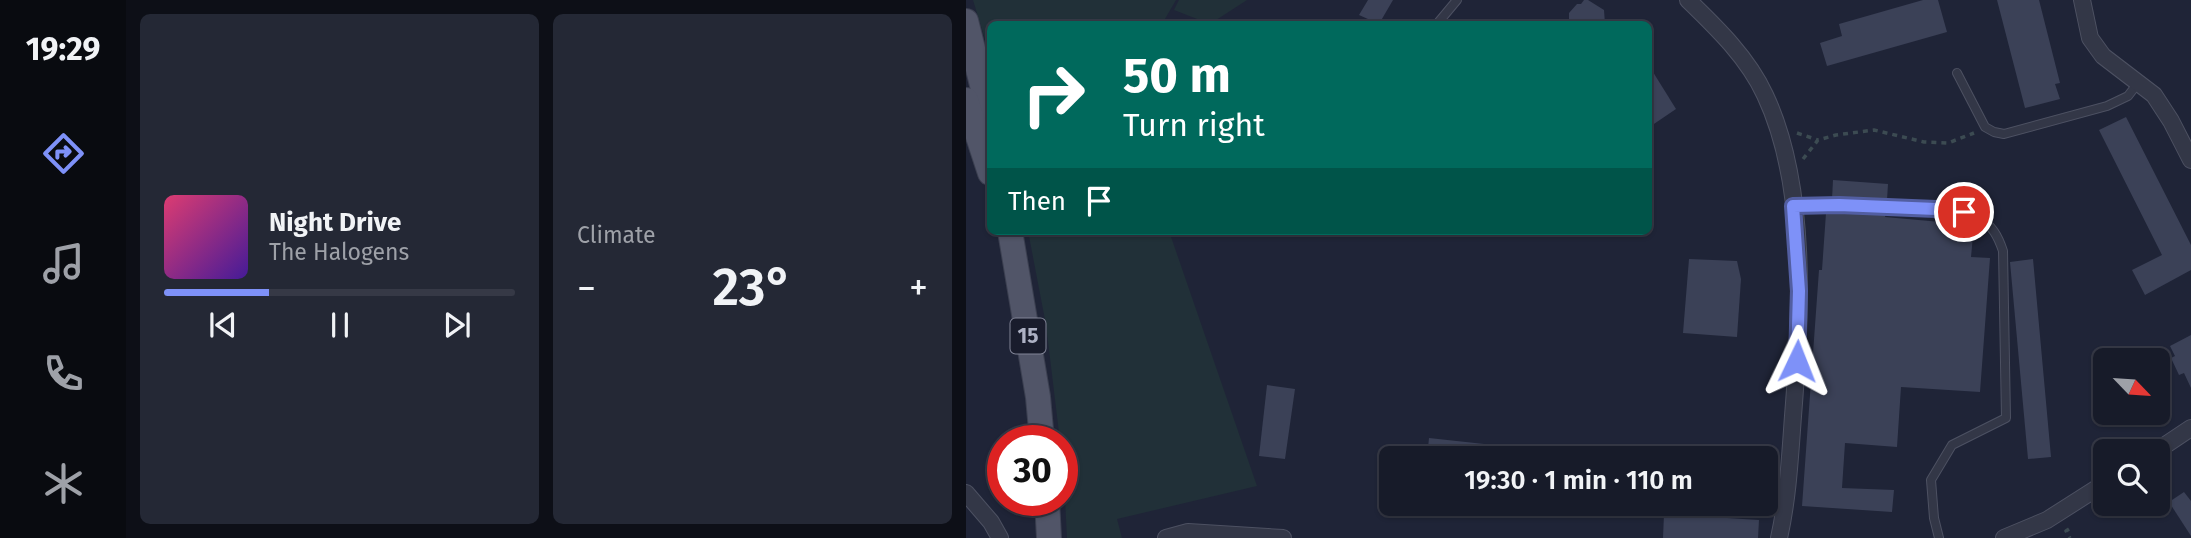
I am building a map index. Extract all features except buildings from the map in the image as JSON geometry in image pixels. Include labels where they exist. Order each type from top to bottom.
[{"type":"main road","points":[[966,21],[987,105]]},
{"type":"main road","points":[[966,100],[987,164]]},
{"type":"main road","name":"15","points":[[1011,235],[1041,425]]},
{"type":"main road","points":[[1048,516],[1049,538]]},
{"type":"street","points":[[1688,0],[1743,59],[1765,94],[1782,138],[1793,206],[1799,291],[1797,361],[1787,493],[1779,538]]},
{"type":"street","points":[[2082,0],[2090,37],[2103,56],[2154,95],[2191,160]]},
{"type":"street","points":[[2170,442],[2191,428]]},
{"type":"street","points":[[2004,538],[2047,520],[2093,491]]},
{"type":"street","points":[[966,492],[991,522],[1000,538]]},
{"type":"street","points":[[1166,538],[1188,532],[1283,538]]},
{"type":"lane","points":[[1440,21],[1457,0]]},
{"type":"lane","points":[[1957,73],[1985,127],[2004,134],[2108,106],[2128,96],[2138,83]]},
{"type":"lane","points":[[1793,206],[1829,205],[1964,212],[1978,218],[1998,236],[2003,251],[2006,418],[1952,445],[1931,480],[1934,518],[1939,538]]},
{"type":"path","points":[[1793,132],[1818,140],[1874,130],[1924,142],[1948,143],[1985,127]]},
{"type":"path","points":[[1797,165],[1818,140]]},
{"type":"path","points":[[2070,538],[2066,531],[2076,524]]},
{"type":"shaded area","points":[[973,0],[1176,0],[1164,21],[987,21],[987,46]]},
{"type":"shaded area","points":[[1179,0],[1247,0],[1215,21],[1202,21],[1174,10]]},
{"type":"shaded area","points":[[1029,235],[1170,235],[1257,486],[1117,519],[1122,538],[1067,538],[1066,516],[1078,516],[1078,425],[1058,425],[1046,325]]},
{"type":"route","points":[[1797,361],[1799,291],[1793,206],[1839,205],[1964,212]]}]
